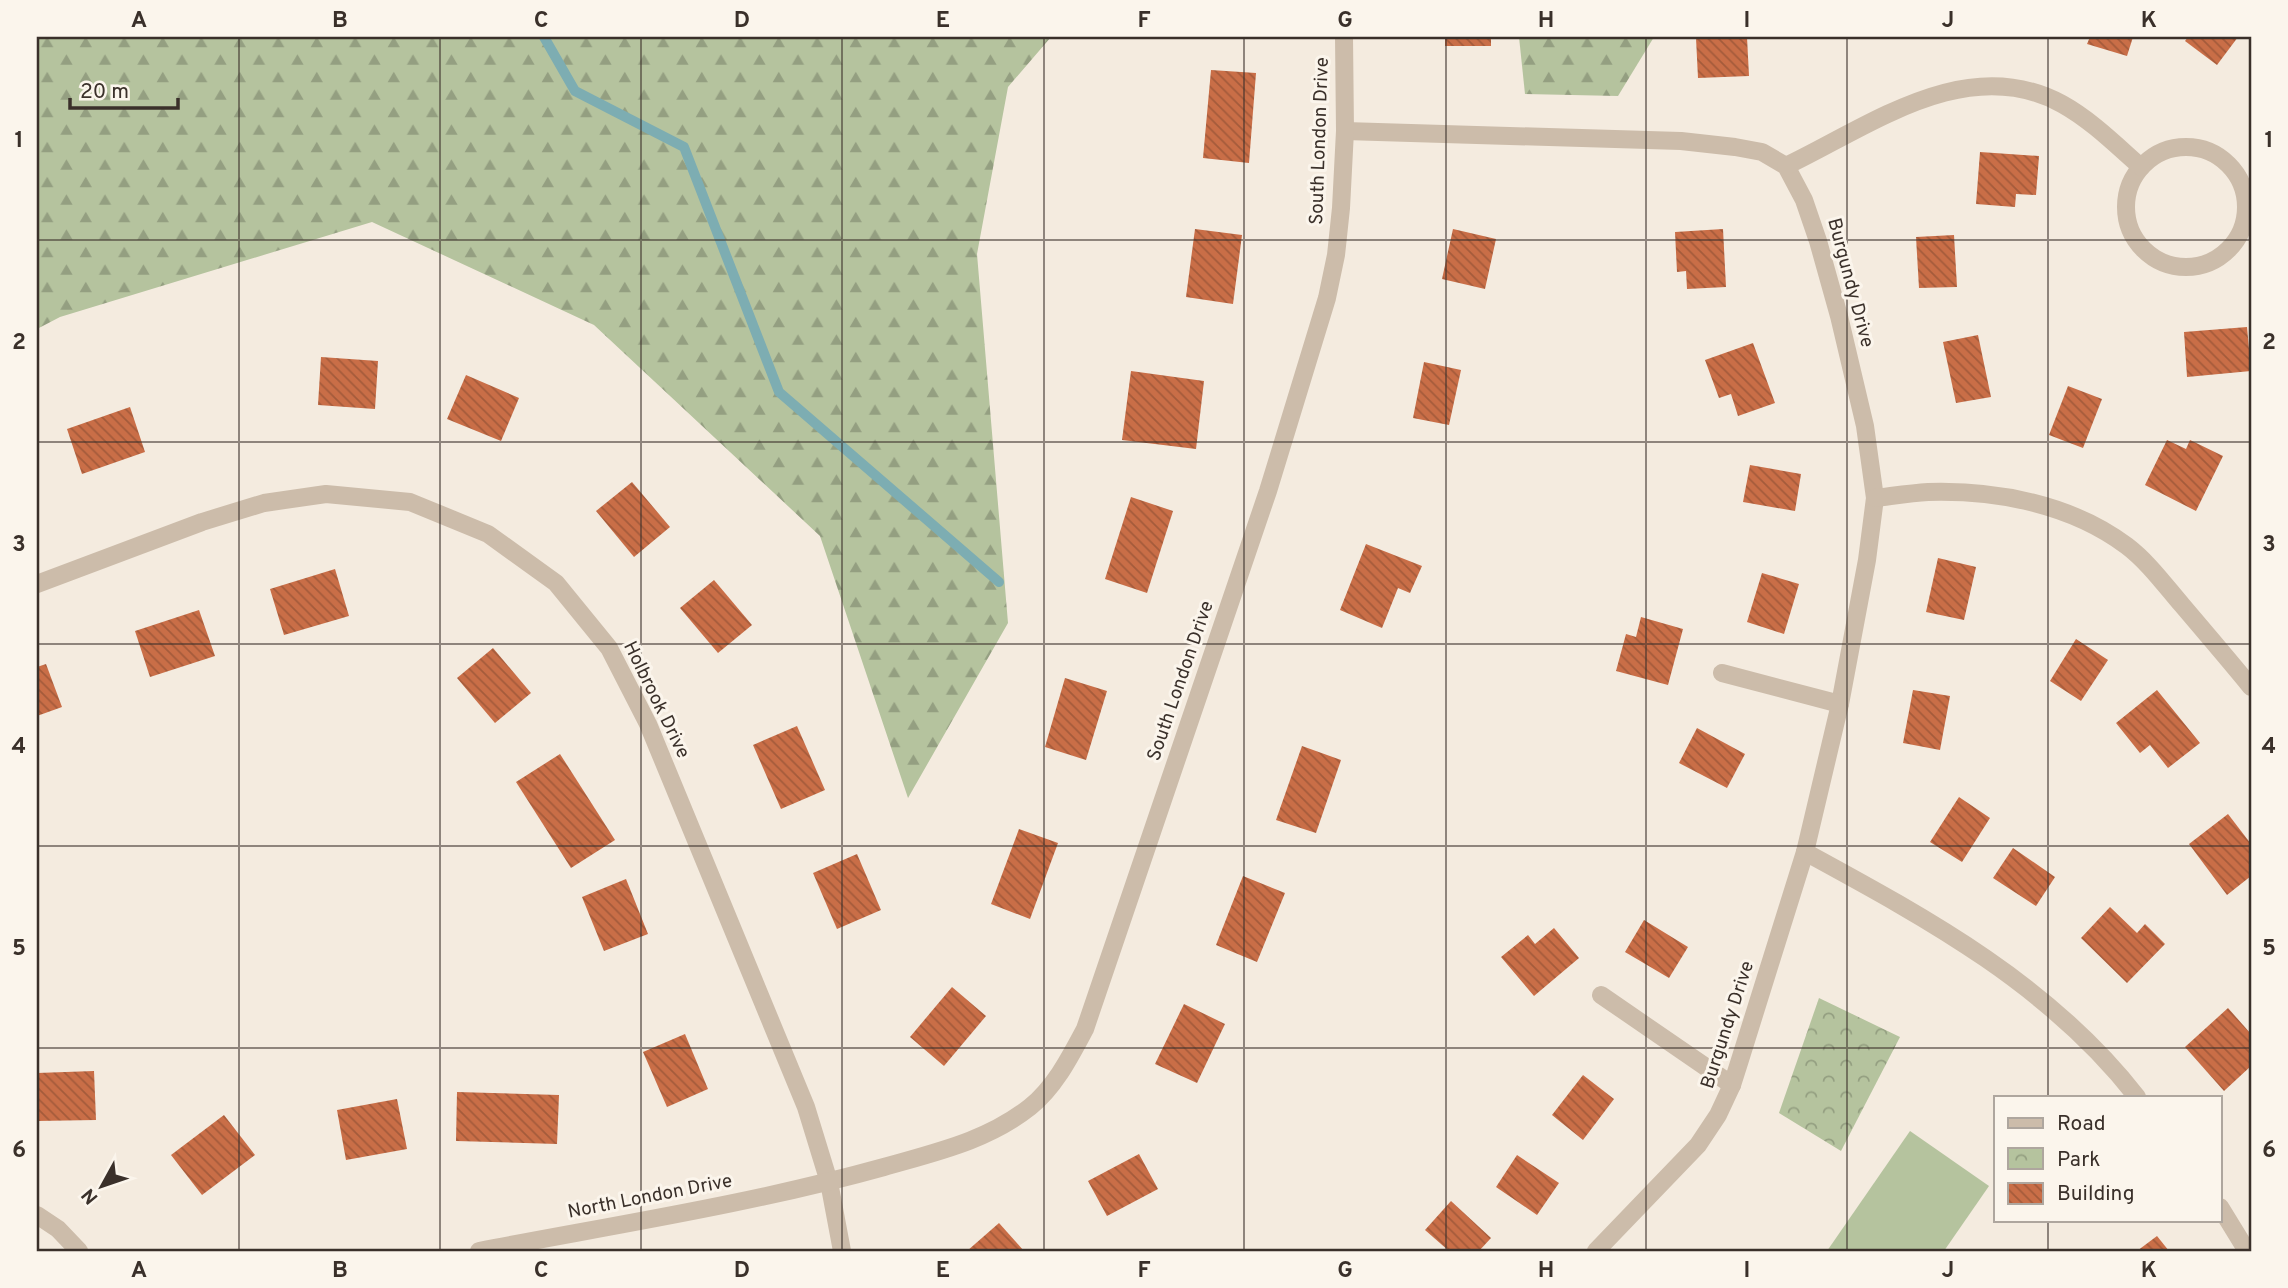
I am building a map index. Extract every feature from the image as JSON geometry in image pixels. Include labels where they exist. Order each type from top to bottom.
[{"type":"street","name":"South London Drive","points":[[829,1182],[957,1146],[982,1137],[1005,1124],[1032,1106],[1054,1082],[1085,1030],[1259,517],[1316,338],[1336,255],[1341,208],[1345,131],[1344,37]]},
{"type":"street","points":[[1345,131],[1681,141],[1762,152],[1786,166],[1893,110],[1960,89],[1994,86],[2029,90],[2061,104],[2089,122],[2141,167]]},
{"type":"street","points":[[2180,148],[2202,149],[2230,166],[2242,185],[2247,207],[2243,229],[2232,247],[2213,261],[2190,268],[2167,264],[2147,253],[2133,234],[2126,211],[2130,188],[2141,167],[2159,154],[2180,148]]},
{"type":"street","name":"Burgundy Drive","points":[[1596,1251],[1698,1145],[1718,1115],[1732,1084],[1805,852],[1840,704],[1867,560],[1875,498],[1865,426],[1818,241],[1804,200],[1786,166]]},
{"type":"street","points":[[1875,498],[1928,492],[1975,494],[2022,500],[2060,510],[2098,526],[2129,547],[2151,569],[2251,687]]},
{"type":"street","name":"Holbrook Drive","points":[[37,584],[202,522],[264,503],[326,494],[410,502],[488,534],[556,583],[609,648],[648,724],[806,1107],[829,1182],[842,1251]]},
{"type":"street","points":[[1722,673],[1840,704]]},
{"type":"street","points":[[1805,852],[1939,927],[1991,960],[2085,1040],[2136,1096]]},
{"type":"street","points":[[1601,995],[1732,1084]]},
{"type":"street","name":"North London Drive","points":[[479,1251],[829,1182]]},
{"type":"street","points":[[2222,1210],[2248,1251]]},
{"type":"street","points":[[37,1215],[58,1229],[79,1251]]},
{"type":"green space","points":[[37,37],[1051,37],[1008,87],[977,254],[1008,623],[908,798],[820,536],[594,325],[372,222],[60,317],[37,329]]},
{"type":"green space","points":[[1519,37],[1654,37],[1618,96],[1525,94]]},
{"type":"green space","points":[[1819,998],[1900,1037],[1841,1151],[1779,1113]]},
{"type":"green space","points":[[1910,1131],[1989,1186],[1944,1251],[1827,1251]]},
{"type":"building","points":[[1445,37],[1491,37],[1491,46],[1445,46]]},
{"type":"building","points":[[1747,37],[1749,76],[1698,78],[1696,38]]},
{"type":"building","points":[[2090,37],[2133,37],[2127,56],[2087,44]]},
{"type":"building","points":[[2188,37],[2238,37],[2217,65],[2185,41]]},
{"type":"building","points":[[1211,70],[1256,73],[1249,163],[1203,158]]},
{"type":"building","points":[[1980,152],[2039,156],[2036,195],[2016,194],[2015,207],[1976,204]]},
{"type":"building","points":[[1195,229],[1242,235],[1233,304],[1186,297]]},
{"type":"building","points":[[1453,229],[1496,239],[1485,289],[1442,279]]},
{"type":"building","points":[[1723,229],[1726,287],[1687,289],[1686,271],[1677,272],[1675,232]]},
{"type":"building","points":[[1954,235],[1957,287],[1919,288],[1916,237]]},
{"type":"building","points":[[2247,327],[2251,371],[2187,377],[2184,332]]},
{"type":"building","points":[[1978,335],[1991,397],[1956,403],[1943,342]]},
{"type":"building","points":[[1753,343],[1775,403],[1738,416],[1731,394],[1719,398],[1705,360]]},
{"type":"building","points":[[321,357],[378,361],[375,409],[318,405]]},
{"type":"building","points":[[1424,362],[1461,370],[1449,425],[1413,418]]},
{"type":"building","points":[[1131,371],[1204,381],[1196,449],[1122,440]]},
{"type":"building","points":[[466,375],[519,398],[501,441],[447,419]]},
{"type":"building","points":[[2068,386],[2102,399],[2083,448],[2049,435]]},
{"type":"building","points":[[130,407],[145,452],[82,474],[67,429]]},
{"type":"building","points":[[2167,440],[2186,449],[2190,440],[2223,456],[2196,511],[2145,485]]},
{"type":"building","points":[[1750,465],[1801,474],[1795,511],[1743,502]]},
{"type":"building","points":[[632,482],[670,527],[634,557],[596,511]]},
{"type":"building","points":[[1131,497],[1173,511],[1147,593],[1105,579]]},
{"type":"building","points":[[1366,544],[1422,566],[1410,593],[1398,588],[1382,628],[1340,610]]},
{"type":"building","points":[[1938,558],[1976,567],[1964,620],[1926,612]]},
{"type":"building","points":[[335,569],[349,616],[284,635],[270,589]]},
{"type":"building","points":[[1762,573],[1799,584],[1784,634],[1747,622]]},
{"type":"building","points":[[714,580],[752,625],[718,653],[680,608]]},
{"type":"building","points":[[199,610],[215,656],[150,677],[135,631]]},
{"type":"building","points":[[1641,617],[1683,629],[1668,685],[1616,671],[1626,634],[1636,637]]},
{"type":"building","points":[[2076,639],[2108,660],[2081,701],[2050,681]]},
{"type":"building","points":[[493,648],[531,693],[495,723],[457,678]]},
{"type":"building","points":[[46,664],[62,707],[37,716],[37,667]]},
{"type":"building","points":[[1065,678],[1107,691],[1086,760],[1045,747]]},
{"type":"building","points":[[1913,690],[1950,696],[1940,750],[1903,743]]},
{"type":"building","points":[[2157,690],[2200,743],[2168,768],[2150,745],[2140,753],[2116,723]]},
{"type":"building","points":[[797,726],[825,790],[781,809],[753,745]]},
{"type":"building","points":[[1697,728],[1745,754],[1727,788],[1679,763]]},
{"type":"building","points":[[1302,746],[1341,760],[1316,833],[1276,820]]},
{"type":"building","points":[[560,754],[615,840],[571,868],[516,782]]},
{"type":"building","points":[[1959,797],[1990,818],[1962,862],[1930,842]]},
{"type":"building","points":[[2228,814],[2251,844],[2251,876],[2227,895],[2189,844]]},
{"type":"building","points":[[1019,829],[1058,843],[1030,919],[991,904]]},
{"type":"building","points":[[2013,848],[2055,877],[2036,906],[1993,878]]},
{"type":"building","points":[[857,854],[881,910],[837,929],[813,873]]},
{"type":"building","points":[[1243,876],[1285,893],[1257,962],[1216,945]]},
{"type":"building","points":[[626,879],[648,934],[604,951],[582,897]]},
{"type":"building","points":[[2110,907],[2137,933],[2145,924],[2165,944],[2127,983],[2081,938]]},
{"type":"building","points":[[1644,920],[1688,947],[1669,978],[1625,952]]},
{"type":"building","points":[[1554,928],[1579,958],[1534,996],[1501,957],[1528,935],[1535,944]]},
{"type":"building","points":[[952,987],[986,1016],[944,1066],[910,1037]]},
{"type":"building","points":[[1184,1004],[1225,1024],[1197,1083],[1155,1064]]},
{"type":"building","points":[[2228,1008],[2251,1034],[2251,1066],[2224,1091],[2185,1047]]},
{"type":"building","points":[[685,1034],[708,1089],[667,1107],[643,1052]]},
{"type":"building","points":[[94,1071],[96,1120],[37,1121],[37,1073]]},
{"type":"building","points":[[1583,1075],[1614,1099],[1583,1140],[1552,1115]]},
{"type":"building","points":[[457,1092],[559,1095],[557,1144],[456,1141]]},
{"type":"building","points":[[397,1099],[407,1149],[346,1160],[337,1110]]},
{"type":"building","points":[[224,1115],[255,1155],[202,1195],[171,1155]]},
{"type":"building","points":[[1139,1154],[1158,1189],[1107,1216],[1088,1181]]},
{"type":"building","points":[[1517,1155],[1559,1183],[1537,1215],[1496,1187]]},
{"type":"building","points":[[1451,1201],[1491,1238],[1479,1251],[1449,1251],[1425,1230]]},
{"type":"building","points":[[999,1223],[1024,1251],[967,1251]]},
{"type":"building","points":[[2157,1236],[2169,1251],[2137,1251]]},
{"type":"waterway","points":[[544,37],[575,91],[684,147],[779,392],[999,582]]}]
